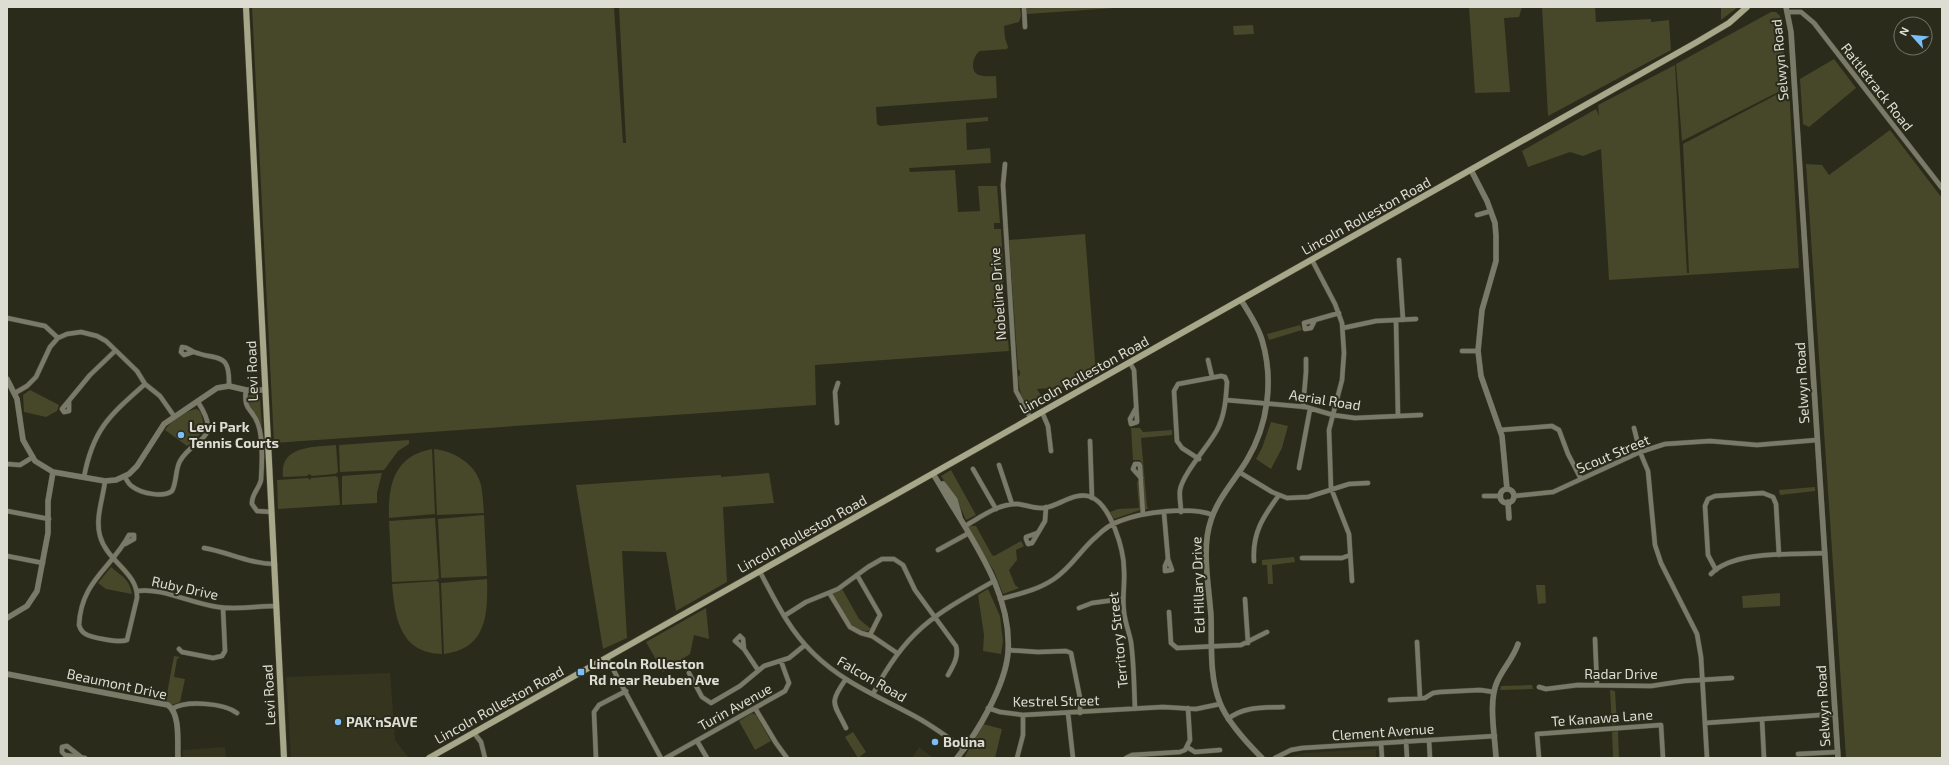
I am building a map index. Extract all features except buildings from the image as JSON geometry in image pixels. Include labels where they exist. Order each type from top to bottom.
[{"type":"main road","name":"Levi Road","points":[[246,7],[284,758]]},
{"type":"main road","name":"Lincoln Rolleston Road","points":[[429,758],[1697,42],[1729,23],[1747,7]]},
{"type":"street","points":[[1024,7],[1025,27]]},
{"type":"street","name":"Rattletrack Road","points":[[1787,10],[1798,11],[1810,19],[1942,188]]},
{"type":"street","name":"Selwyn Road","points":[[1787,10],[1791,32],[1838,755]]},
{"type":"street","name":"Nobeline Drive","points":[[1005,164],[1002,185],[1016,391],[1031,419]]},
{"type":"street","points":[[1471,170],[1484,193],[1491,211],[1496,236],[1496,261],[1482,310],[1478,351],[1481,376],[1500,430],[1507,489]]},
{"type":"street","points":[[1477,215],[1491,211]]},
{"type":"street","points":[[1312,260],[1339,313],[1342,328],[1344,353],[1342,380],[1329,430],[1331,488],[1349,534],[1352,581]]},
{"type":"street","points":[[1399,260],[1403,320]]},
{"type":"street","name":"Ed Hillary Drive","points":[[1241,300],[1262,339],[1267,364],[1266,404],[1259,436],[1213,515],[1209,528],[1207,548],[1215,686],[1220,704],[1228,719],[1261,757]]},
{"type":"street","points":[[1315,320],[1339,313]]},
{"type":"street","points":[[7,318],[45,326],[58,338]]},
{"type":"street","points":[[1342,328],[1376,321],[1416,319]]},
{"type":"street","points":[[1396,320],[1398,416]]},
{"type":"street","points":[[15,392],[27,386],[36,378],[50,347],[58,338],[74,332],[91,334],[106,341],[115,351],[126,359],[140,375],[145,384],[160,396],[174,416]]},
{"type":"street","points":[[70,401],[90,375],[115,351]]},
{"type":"street","points":[[1462,351],[1478,351]]},
{"type":"street","points":[[193,352],[212,355],[224,361],[229,373],[229,386]]},
{"type":"street","points":[[1303,407],[1306,359]]},
{"type":"street","points":[[1208,360],[1212,377]]},
{"type":"street","points":[[1130,363],[1134,370],[1136,408]]},
{"type":"street","points":[[1181,512],[1180,490],[1217,430],[1226,400],[1227,382],[1225,377],[1212,377],[1178,384],[1174,391],[1177,441],[1182,448],[1198,459]]},
{"type":"street","points":[[7,379],[15,392],[22,435],[32,458],[43,467],[53,472],[105,481],[125,477],[137,466],[161,428],[174,416],[198,402],[217,388],[229,386],[246,390],[265,390]]},
{"type":"street","points":[[837,423],[836,392],[838,383]]},
{"type":"street","points":[[84,477],[90,452],[100,430],[111,415],[145,384]]},
{"type":"street","points":[[246,390],[246,405],[257,421],[260,434],[261,480],[259,487],[253,496],[252,504],[257,511],[272,512]]},
{"type":"street","name":"Aerial Road","points":[[1226,400],[1303,407],[1333,415],[1355,418],[1421,415]]},
{"type":"street","points":[[125,477],[130,485],[139,490],[164,495],[172,491],[180,460],[187,452],[204,439],[207,433],[206,417],[198,402]]},
{"type":"street","points":[[1299,468],[1310,408]]},
{"type":"street","points":[[1042,412],[1048,426],[1051,451]]},
{"type":"street","points":[[1500,430],[1552,426],[1559,430],[1568,454],[1581,479]]},
{"type":"street","points":[[1634,428],[1640,452],[1648,471],[1655,545],[1661,563],[1697,634],[1701,656],[1707,758]]},
{"type":"street","name":"Scout Street","points":[[1514,496],[1554,492],[1640,452],[1665,444],[1718,441],[1757,445],[1817,440]]},
{"type":"street","points":[[965,526],[996,509],[1012,504],[1046,507],[1060,504],[1076,496],[1092,498],[1090,441]]},
{"type":"street","points":[[7,464],[20,465],[32,458]]},
{"type":"street","points":[[999,464],[1012,504]]},
{"type":"street","points":[[973,469],[996,509]]},
{"type":"street","points":[[8,615],[27,606],[34,597],[39,585],[49,519],[48,501],[53,472]]},
{"type":"street","points":[[1239,472],[1286,498],[1308,497],[1331,488],[1349,484],[1368,483]]},
{"type":"street","points":[[935,473],[955,500],[960,518],[994,581],[1006,621],[1008,650],[1002,675],[988,708],[964,749],[957,758]]},
{"type":"street","points":[[1141,478],[1143,514]]},
{"type":"street","points":[[105,481],[99,519],[99,531],[104,546],[112,559],[131,577],[137,591],[127,640],[121,642],[89,636],[82,630],[80,622],[86,593],[92,582],[112,559],[125,544]]},
{"type":"street","points":[[1507,489],[1511,490],[1514,496],[1513,499],[1508,502]]},
{"type":"street","points":[[1501,496],[1503,491],[1507,489]]},
{"type":"street","points":[[1716,570],[1708,552],[1705,506],[1708,499],[1715,496],[1763,493],[1773,497],[1776,504],[1779,555]]},
{"type":"street","points":[[1254,561],[1255,536],[1264,516],[1279,495]]},
{"type":"street","points":[[1484,496],[1501,496]]},
{"type":"street","points":[[1501,496],[1504,501],[1508,502]]},
{"type":"street","name":"Territory Street","points":[[1092,498],[1103,508],[1112,524],[1119,540],[1124,562],[1122,599],[1125,621],[1131,643],[1135,708]]},
{"type":"street","points":[[1508,502],[1509,518]]},
{"type":"street","points":[[1037,533],[1046,519],[1046,507]]},
{"type":"street","points":[[7,511],[49,519]]},
{"type":"street","points":[[1000,599],[1032,591],[1055,579],[1071,566],[1096,536],[1112,524],[1143,514],[1203,512],[1213,515]]},
{"type":"street","points":[[1164,513],[1168,559]]},
{"type":"street","points":[[938,550],[969,533]]},
{"type":"street","points":[[204,548],[229,553],[241,558],[274,564]]},
{"type":"street","points":[[1711,574],[1741,558],[1825,553]]},
{"type":"street","points":[[1302,558],[1342,558],[1350,555]]},
{"type":"street","points":[[7,556],[43,563]]},
{"type":"street","points":[[784,616],[806,602],[830,594],[882,560],[889,558],[897,560],[902,565],[915,590],[953,642],[957,650],[956,660],[948,675]]},
{"type":"street","name":"Falcon Road","points":[[760,572],[784,616],[805,646],[822,661],[846,679],[923,721],[964,749]]},
{"type":"street","points":[[857,575],[880,615],[870,635]]},
{"type":"street","points":[[873,694],[897,653],[910,637],[934,617],[956,602],[994,581]]},
{"type":"street","name":"Ruby Drive","points":[[137,591],[145,590],[163,593],[190,602],[223,608],[276,606]]},
{"type":"street","points":[[830,594],[850,627],[861,633],[870,635],[897,653]]},
{"type":"street","points":[[1078,608],[1092,603],[1122,599]]},
{"type":"street","points":[[1245,599],[1248,643]]},
{"type":"street","points":[[179,649],[182,652],[213,658],[222,656],[224,651],[223,608]]},
{"type":"street","points":[[1169,612],[1171,643],[1174,647],[1235,646],[1248,643],[1267,632]]},
{"type":"street","points":[[1595,639],[1597,685]]},
{"type":"street","points":[[1417,642],[1420,698]]},
{"type":"street","points":[[1496,758],[1494,692],[1497,681],[1512,659],[1518,644]]},
{"type":"street","points":[[689,673],[702,697],[711,703],[740,686],[758,670],[770,663],[781,661],[793,655],[805,646]]},
{"type":"street","points":[[744,649],[758,670]]},
{"type":"street","points":[[1008,650],[1038,652],[1066,651],[1071,653],[1080,698],[1080,713]]},
{"type":"street","points":[[607,658],[661,758]]},
{"type":"street","name":"Turin Avenue","points":[[666,758],[785,691],[788,687],[789,680],[781,661]]},
{"type":"street","name":"Beaumont Drive","points":[[7,674],[168,705],[172,709],[176,718],[178,758]]},
{"type":"street","name":"Radar Drive","points":[[1540,687],[1546,689],[1578,685],[1651,686],[1732,678]]},
{"type":"street","points":[[846,679],[835,694],[834,702],[846,728]]},
{"type":"street","points":[[1390,700],[1420,698],[1440,692],[1480,690],[1494,692]]},
{"type":"street","points":[[596,758],[594,712],[599,706],[626,691]]},
{"type":"street","points":[[172,709],[182,704],[203,704],[230,709],[237,713]]},
{"type":"street","name":"Kestrel Street","points":[[988,708],[1000,712],[1023,715],[1053,712],[1080,713],[1135,708],[1207,708],[1220,704]]},
{"type":"street","points":[[1228,719],[1237,712],[1246,709],[1283,707]]},
{"type":"street","points":[[755,708],[787,758]]},
{"type":"street","points":[[1126,758],[1132,755],[1180,752],[1187,747],[1190,740],[1188,708]]},
{"type":"street","points":[[1068,713],[1073,758]]},
{"type":"street","points":[[1705,723],[1835,714]]},
{"type":"street","points":[[1017,758],[1023,734],[1023,715]]},
{"type":"street","points":[[1762,719],[1764,758]]},
{"type":"street","name":"Te Kanawa Lane","points":[[1538,758],[1537,734],[1661,725],[1663,758]]},
{"type":"street","points":[[474,733],[481,742],[485,758]]},
{"type":"street","name":"Clement Avenue","points":[[1275,758],[1298,749],[1495,736]]},
{"type":"street","points":[[1429,740],[1430,758]]},
{"type":"street","points":[[697,741],[706,758]]},
{"type":"street","points":[[1406,742],[1407,758]]},
{"type":"street","points":[[1381,743],[1382,758]]},
{"type":"street","points":[[1187,747],[1195,752],[1220,750]]},
{"type":"street","points":[[1798,754],[1838,755]]},
{"type":"shaded area","points":[[252,7],[614,7],[623,143],[626,143],[619,7],[1020,7],[1021,16],[1019,22],[1004,26],[1005,38],[1008,47],[1007,49],[980,51],[975,56],[973,63],[974,71],[979,75],[996,76],[997,98],[876,107],[877,124],[880,126],[988,117],[988,121],[966,123],[967,150],[990,148],[991,163],[909,168],[910,172],[955,170],[958,212],[980,211],[978,186],[997,186],[1000,223],[994,223],[994,229],[1001,229],[1003,282],[1008,333],[1006,335],[1008,339],[1009,351],[815,365],[816,405],[274,443]]},
{"type":"shaded area","points":[[1027,7],[1129,7],[1027,14]]},
{"type":"shaded area","points":[[1469,7],[1522,7],[1519,17],[1504,18],[1510,92],[1475,93]]},
{"type":"shaded area","points":[[1542,7],[1595,7],[1596,22],[1651,19],[1651,22],[1669,20],[1671,50],[1548,116]]},
{"type":"shaded area","points":[[1721,7],[1738,7],[1721,20]]},
{"type":"shaded area","points":[[1771,12],[1776,12],[1780,16],[1787,85],[1784,89],[1682,141],[1676,64]]},
{"type":"shaded area","points":[[1253,25],[1254,34],[1234,35],[1233,26]]},
{"type":"shaded area","points":[[1834,59],[1856,88],[1809,127],[1803,124],[1800,79]]},
{"type":"shaded area","points":[[1675,65],[1687,273],[1689,273],[1683,144],[1789,88],[1799,268],[1609,280],[1601,149],[1583,156],[1570,152],[1528,167],[1522,151],[1596,109],[1599,116],[1598,105]]},
{"type":"shaded area","points":[[1890,130],[1942,198],[1942,758],[1846,758],[1806,164],[1822,165],[1829,175]]},
{"type":"shaded area","points":[[1085,234],[1096,374],[1071,387],[1037,389],[1045,402],[1033,409],[1023,400],[1019,386],[1018,377],[1020,375],[1020,371],[1018,369],[1009,240]]},
{"type":"shaded area","points":[[1300,325],[1302,330],[1269,340],[1267,334]]},
{"type":"shaded area","points":[[30,390],[59,405],[57,411],[46,417],[24,412],[23,395]]},
{"type":"shaded area","points":[[258,395],[260,398],[262,427],[249,405],[247,396]]},
{"type":"shaded area","points":[[197,409],[202,417],[202,430],[198,437],[187,446],[165,430],[179,417]]},
{"type":"shaded area","points":[[1271,422],[1288,426],[1282,448],[1271,469],[1256,459],[1262,448]]},
{"type":"shaded area","points":[[1131,428],[1140,428],[1143,432],[1172,430],[1172,435],[1141,438],[1148,509],[1145,509],[1142,463],[1140,460],[1133,460]]},
{"type":"shaded area","points":[[409,440],[409,444],[398,451],[384,470],[340,472],[339,445]]},
{"type":"shaded area","points":[[336,445],[338,472],[335,474],[312,476],[309,474],[307,476],[283,477],[283,467],[292,453],[318,446]]},
{"type":"shaded area","points":[[432,449],[435,514],[389,518],[392,484],[401,465],[409,458]]},
{"type":"shaded area","points":[[434,449],[442,450],[456,456],[469,465],[474,471],[481,485],[484,513],[437,515]]},
{"type":"shaded area","points":[[951,470],[976,515],[966,520],[955,496],[941,476]]},
{"type":"shaded area","points":[[382,473],[377,493],[377,503],[342,505],[342,476]]},
{"type":"shaded area","points":[[769,473],[774,503],[723,507],[727,582],[676,611],[666,552],[622,551],[627,638],[603,649],[576,485]]},
{"type":"shaded area","points":[[336,476],[338,478],[340,505],[278,509],[277,480],[308,478],[310,480],[311,478]]},
{"type":"shaded area","points":[[1139,481],[1140,510],[1114,519],[1110,512],[1118,509],[1139,508],[1137,482]]},
{"type":"shaded area","points":[[1815,487],[1815,491],[1780,495],[1779,490]]},
{"type":"shaded area","points":[[484,515],[487,576],[441,578],[438,519]]},
{"type":"shaded area","points":[[435,518],[439,578],[436,580],[392,582],[389,521]]},
{"type":"shaded area","points":[[965,526],[976,526],[992,555],[994,556],[1021,541],[1024,546],[1016,550],[1017,560],[1009,570],[1015,585],[1019,588],[1003,594],[994,571]]},
{"type":"shaded area","points":[[1294,557],[1295,562],[1272,565],[1273,584],[1268,584],[1267,565],[1262,565],[1262,560]]},
{"type":"shaded area","points":[[111,567],[127,581],[132,594],[106,589],[98,583]]},
{"type":"shaded area","points":[[487,579],[487,605],[485,617],[482,628],[477,637],[469,645],[458,651],[444,654],[441,583]]},
{"type":"shaded area","points":[[437,581],[439,583],[442,654],[428,652],[417,647],[402,631],[395,609],[392,584]]},
{"type":"shaded area","points":[[1536,585],[1545,585],[1546,603],[1538,604]]},
{"type":"shaded area","points":[[841,587],[859,619],[871,629],[868,631],[861,630],[850,623],[837,605],[832,592]]},
{"type":"shaded area","points":[[988,589],[1000,616],[1003,641],[1001,654],[983,651],[984,635],[978,595]]},
{"type":"shaded area","points":[[1780,593],[1780,606],[1743,608],[1742,596]]},
{"type":"shaded area","points":[[706,608],[709,639],[694,635],[690,654],[663,672],[646,642]]},
{"type":"shaded area","points":[[174,656],[180,657],[177,659],[174,677],[185,679],[180,702],[172,705],[165,702]]},
{"type":"shaded area","points":[[390,673],[395,740],[409,758],[291,758],[286,677]]},
{"type":"shaded area","points":[[1532,685],[1533,689],[1500,690],[1501,686]]},
{"type":"shaded area","points":[[1610,690],[1615,691],[1617,724],[1612,725]]},
{"type":"shaded area","points":[[752,713],[756,715],[771,741],[755,750],[739,721]]},
{"type":"shaded area","points":[[983,724],[1002,729],[995,758],[964,758]]},
{"type":"shaded area","points":[[1618,731],[1619,758],[1613,758],[1612,732]]},
{"type":"shaded area","points":[[853,732],[866,752],[858,758],[845,737]]},
{"type":"shaded area","points":[[225,747],[226,758],[183,758],[183,750]]},
{"type":"shaded area","points":[[919,747],[933,758],[912,758]]},
{"type":"shaded area","points":[[1376,749],[1376,758],[1286,758],[1304,753]]},
{"type":"place","name":"Levi Park Tennis Courts","points":[[181,435]]},
{"type":"place","name":"Lincoln Rolleston Rd near Reuben Ave","points":[[581,672]]},
{"type":"place","name":"PAK'nSAVE","points":[[338,722]]},
{"type":"place","name":"Bolina","points":[[935,742]]}]
